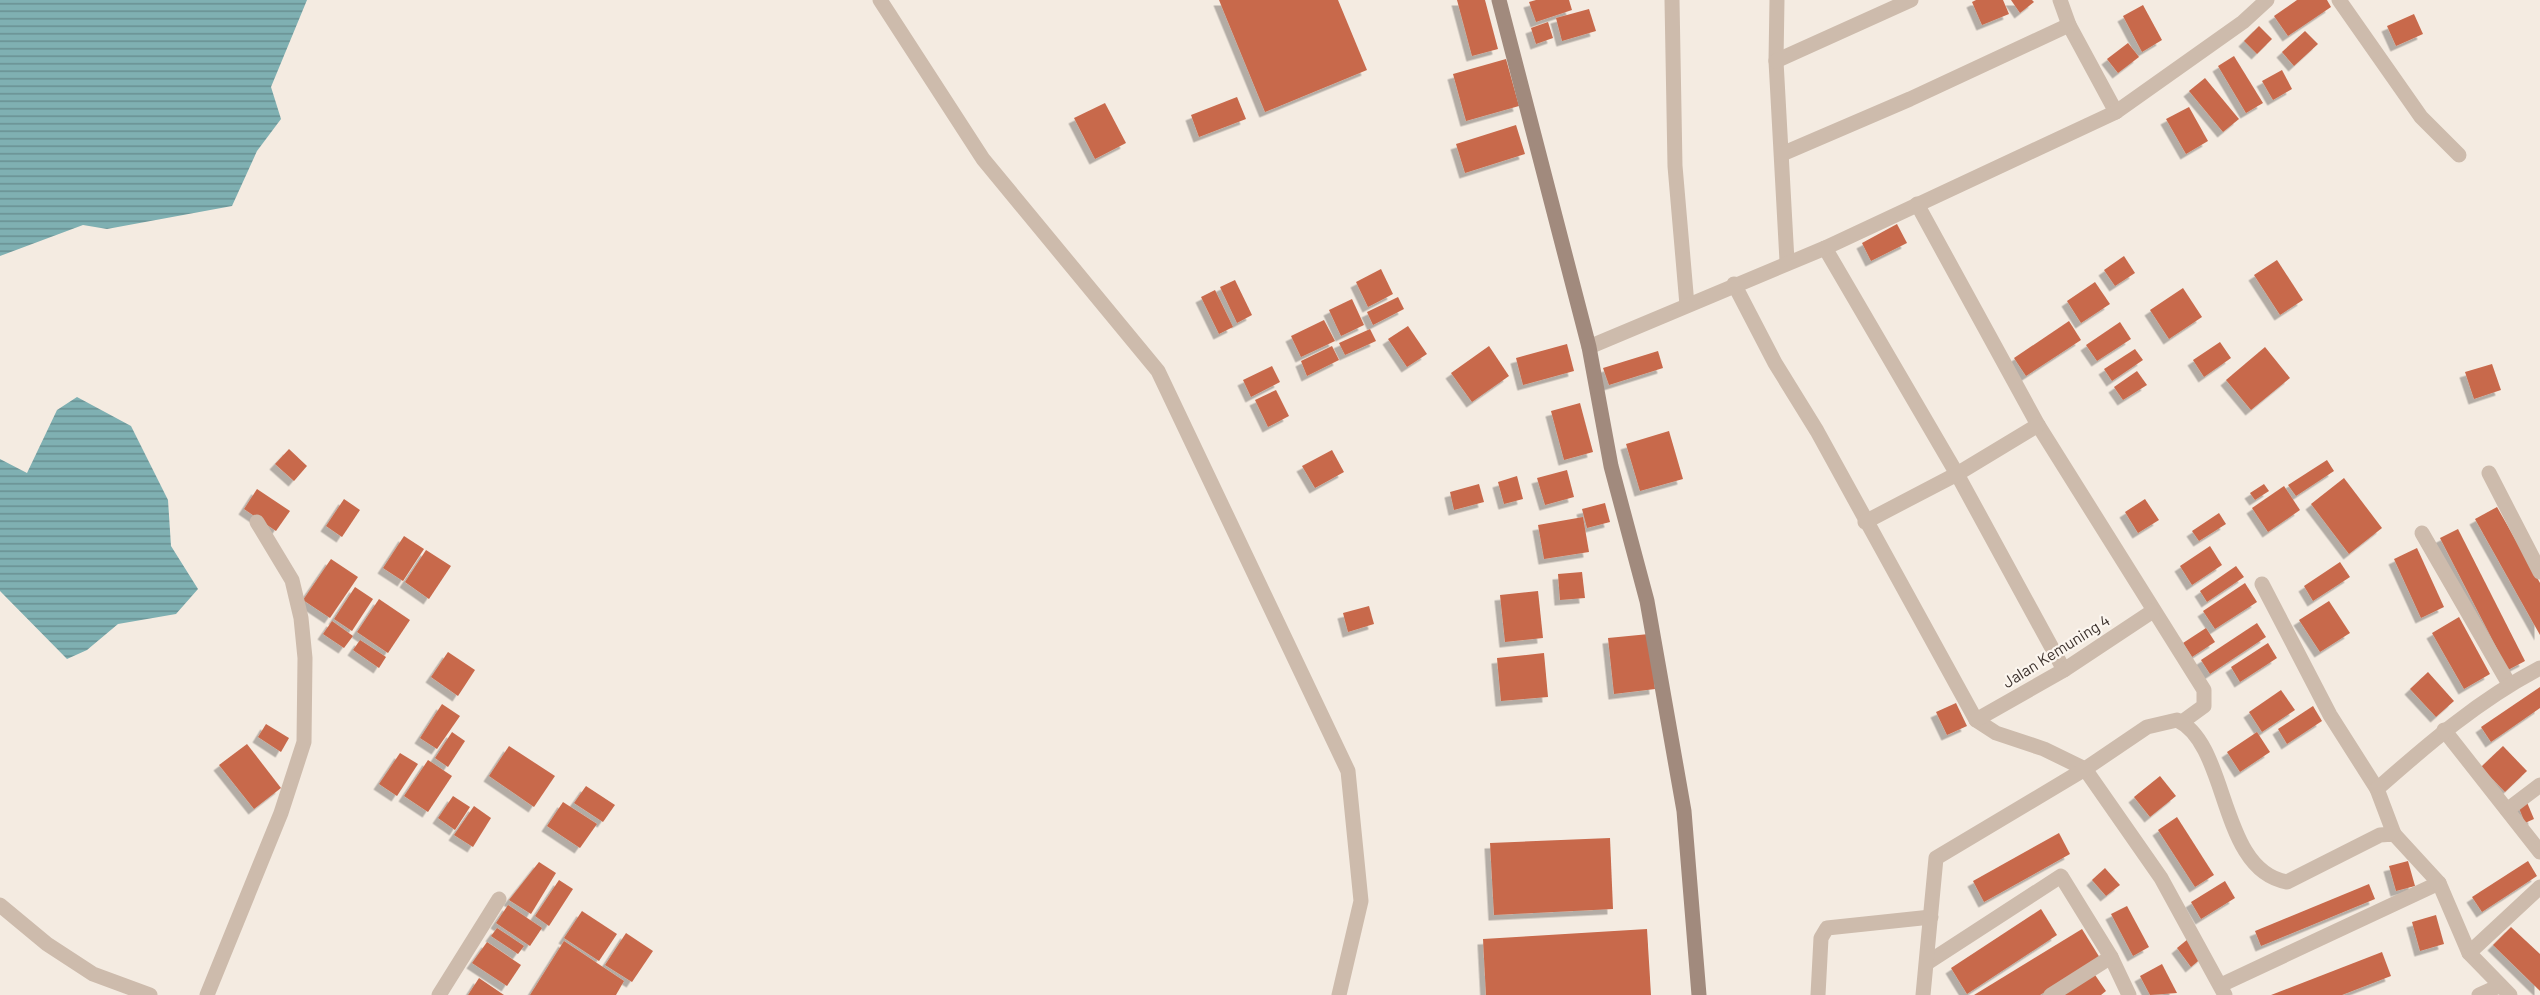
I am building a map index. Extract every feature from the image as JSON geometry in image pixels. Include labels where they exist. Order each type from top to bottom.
[{"type":"street","points":[[880,0],[983,159],[1158,371],[1348,771],[1361,901],[1339,995]]},
{"type":"street","points":[[1499,0],[1589,347],[1611,466],[1647,601],[1684,811],[1699,995]]},
{"type":"street","points":[[1672,0],[1676,166],[1687,305]]},
{"type":"street","points":[[1777,0],[1776,61],[1787,261]]},
{"type":"street","points":[[1776,61],[1911,0]]},
{"type":"street","points":[[2060,0],[2069,25],[2116,112]]},
{"type":"street","points":[[1589,347],[1787,261],[1825,248],[2116,112],[2243,22],[2267,0]]},
{"type":"street","points":[[2339,0],[2421,117],[2459,156]]},
{"type":"street","points":[[1782,154],[1910,99],[2069,25]]},
{"type":"street","points":[[1917,204],[2038,425],[2204,690],[2204,706],[2182,723]]},
{"type":"street","points":[[1825,248],[1957,474],[2064,670]]},
{"type":"street","points":[[1734,284],[1976,720],[1996,733],[2044,749],[2085,769],[2161,878],[2223,990],[2439,883]]},
{"type":"street","points":[[1865,522],[1957,474],[2038,425]]},
{"type":"street","points":[[2489,473],[2540,572]]},
{"type":"street","points":[[207,995],[281,813],[304,742],[305,658],[301,618],[292,580],[257,522]]},
{"type":"street","points":[[2422,533],[2509,684]]},
{"type":"street","points":[[2262,584],[2330,715],[2377,789],[2394,834],[2439,883],[2469,953],[2505,991]]},
{"type":"street","name":"Jalan Kemuning 4","points":[[1976,720],[2064,670],[2153,610]]},
{"type":"street","points":[[2377,789],[2444,730],[2509,684],[2540,668]]},
{"type":"street","points":[[1923,995],[1936,858],[2085,769],[2147,727],[2177,720],[2193,734],[2208,759],[2247,854],[2252,862],[2273,879],[2286,882],[2295,879],[2380,835],[2394,834]]},
{"type":"street","points":[[2444,730],[2540,852]]},
{"type":"street","points":[[2507,810],[2540,785]]},
{"type":"street","points":[[1927,963],[2061,876],[2110,957],[2129,995]]},
{"type":"street","points":[[2469,953],[2540,887]]},
{"type":"street","points":[[439,995],[499,899]]},
{"type":"street","points":[[0,905],[47,944],[93,974],[150,995]]},
{"type":"street","points":[[1818,995],[1821,938],[1827,928],[1932,917]]},
{"type":"street","points":[[2051,995],[2110,957]]},
{"type":"street","points":[[2479,995],[2505,991]]},
{"type":"water","points":[[0,0],[307,0],[271,87],[281,119],[257,151],[232,206],[107,229],[83,225],[0,256]]},
{"type":"water","points":[[77,397],[131,426],[168,500],[171,546],[198,589],[176,614],[118,624],[87,650],[67,659],[0,591],[0,459],[27,473],[57,410]]},
{"type":"building","points":[[1219,0],[1338,0],[1367,70],[1265,112]]},
{"type":"building","points":[[1457,0],[1485,0],[1498,49],[1472,56]]},
{"type":"building","points":[[1569,0],[1572,10],[1536,22],[1529,2]]},
{"type":"building","points":[[2003,0],[2009,14],[1982,25],[1972,2]]},
{"type":"building","points":[[2011,0],[2032,0],[2034,2],[2020,13]]},
{"type":"building","points":[[2297,0],[2327,0],[2331,7],[2288,36],[2274,16]]},
{"type":"building","points":[[2143,5],[2162,40],[2142,52],[2123,16]]},
{"type":"building","points":[[1589,9],[1596,31],[1562,41],[1556,18]]},
{"type":"building","points":[[2414,14],[2423,34],[2396,46],[2387,26]]},
{"type":"building","points":[[1548,22],[1553,38],[1536,44],[1531,28]]},
{"type":"building","points":[[2259,26],[2272,39],[2257,54],[2244,41]]},
{"type":"building","points":[[2305,31],[2318,44],[2294,66],[2282,52]]},
{"type":"building","points":[[2128,43],[2139,57],[2118,73],[2107,59]]},
{"type":"building","points":[[2234,56],[2263,103],[2246,113],[2218,66]]},
{"type":"building","points":[[1506,59],[1519,106],[1466,121],[1453,74]]},
{"type":"building","points":[[2282,70],[2292,89],[2273,100],[2262,81]]},
{"type":"building","points":[[2205,78],[2239,119],[2223,132],[2189,91]]},
{"type":"building","points":[[1237,97],[1246,119],[1199,137],[1191,115]]},
{"type":"building","points":[[1105,103],[1126,143],[1095,159],[1074,118]]},
{"type":"building","points":[[2189,107],[2208,141],[2186,154],[2166,119]]},
{"type":"building","points":[[1516,125],[1525,154],[1465,173],[1456,144]]},
{"type":"building","points":[[1897,224],[1907,243],[1871,261],[1862,243]]},
{"type":"building","points":[[2124,256],[2135,273],[2115,286],[2104,270]]},
{"type":"building","points":[[2277,260],[2303,300],[2280,315],[2254,275]]},
{"type":"building","points":[[1381,269],[1393,294],[1368,307],[1356,282]]},
{"type":"building","points":[[1235,280],[1252,315],[1237,323],[1220,287]]},
{"type":"building","points":[[2095,282],[2110,304],[2081,323],[2067,301]]},
{"type":"building","points":[[2183,288],[2202,317],[2169,339],[2150,310]]},
{"type":"building","points":[[1215,290],[1233,327],[1219,334],[1201,297]]},
{"type":"building","points":[[1398,297],[1404,309],[1373,325],[1367,312]]},
{"type":"building","points":[[1352,299],[1364,325],[1341,336],[1329,310]]},
{"type":"building","points":[[1324,320],[1335,341],[1301,357],[1291,336]]},
{"type":"building","points":[[2069,321],[2081,340],[2026,376],[2014,358]]},
{"type":"building","points":[[2120,322],[2131,339],[2097,361],[2086,345]]},
{"type":"building","points":[[1408,326],[1427,354],[1407,367],[1388,339]]},
{"type":"building","points":[[1370,329],[1376,341],[1345,355],[1339,343]]},
{"type":"building","points":[[2220,342],[2231,358],[2204,377],[2193,360]]},
{"type":"building","points":[[1567,344],[1574,371],[1523,385],[1516,358]]},
{"type":"building","points":[[1332,346],[1339,360],[1307,376],[1301,361]]},
{"type":"building","points":[[1489,346],[1509,376],[1472,402],[1451,373]]},
{"type":"building","points":[[2265,347],[2290,378],[2251,410],[2226,380]]},
{"type":"building","points":[[2135,349],[2143,360],[2112,381],[2104,369]]},
{"type":"building","points":[[1658,351],[1663,368],[1609,385],[1603,368]]},
{"type":"building","points":[[2492,364],[2501,390],[2474,399],[2465,372]]},
{"type":"building","points":[[1272,366],[1280,382],[1251,397],[1243,380]]},
{"type":"building","points":[[2137,371],[2147,385],[2123,400],[2114,387]]},
{"type":"building","points":[[1276,390],[1289,416],[1268,427],[1255,400]]},
{"type":"building","points":[[1580,403],[1593,452],[1564,460],[1551,411]]},
{"type":"building","points":[[1669,431],[1683,479],[1640,491],[1626,444]]},
{"type":"building","points":[[289,449],[307,466],[294,481],[275,464]]},
{"type":"building","points":[[1332,450],[1344,472],[1315,488],[1302,466]]},
{"type":"building","points":[[2327,460],[2334,471],[2296,496],[2288,485]]},
{"type":"building","points":[[1567,470],[1574,497],[1545,505],[1537,478]]},
{"type":"building","points":[[1517,476],[1523,499],[1504,504],[1498,482]]},
{"type":"building","points":[[2344,478],[2382,528],[2349,554],[2311,504]]},
{"type":"building","points":[[1479,484],[1484,502],[1454,510],[1450,492]]},
{"type":"building","points":[[2264,484],[2269,491],[2255,500],[2250,493]]},
{"type":"building","points":[[2284,486],[2300,510],[2268,532],[2252,508]]},
{"type":"building","points":[[257,489],[290,511],[276,531],[244,509]]},
{"type":"building","points":[[344,499],[360,510],[342,537],[326,526]]},
{"type":"building","points":[[2145,499],[2159,520],[2138,533],[2125,512]]},
{"type":"building","points":[[1605,503],[1610,522],[1587,528],[1582,509]]},
{"type":"building","points":[[2497,507],[2540,583],[2540,635],[2475,519]]},
{"type":"building","points":[[2219,513],[2226,524],[2199,541],[2192,531]]},
{"type":"building","points":[[1583,517],[1589,552],[1544,559],[1538,525]]},
{"type":"building","points":[[2458,529],[2525,661],[2508,670],[2440,538]]},
{"type":"building","points":[[404,536],[424,549],[403,581],[383,568]]},
{"type":"building","points":[[2210,546],[2222,565],[2192,585],[2180,566]]},
{"type":"building","points":[[2417,548],[2444,607],[2421,618],[2394,559]]},
{"type":"building","points":[[426,550],[451,566],[429,599],[405,582]]},
{"type":"building","points":[[331,559],[358,577],[330,618],[303,600]]},
{"type":"building","points":[[2340,562],[2350,577],[2313,601],[2304,586]]},
{"type":"building","points":[[2236,566],[2244,577],[2207,602],[2200,591]]},
{"type":"building","points":[[1582,572],[1585,598],[1560,600],[1558,574]]},
{"type":"building","points":[[2245,583],[2257,602],[2215,629],[2203,611]]},
{"type":"building","points":[[355,587],[373,599],[352,631],[334,619]]},
{"type":"building","points":[[1538,591],[1543,638],[1505,642],[1500,595]]},
{"type":"building","points":[[379,599],[410,620],[388,653],[357,632]]},
{"type":"building","points":[[2329,601],[2350,633],[2320,652],[2299,620]]},
{"type":"building","points":[[1369,606],[1374,624],[1348,632],[1343,613]]},
{"type":"building","points":[[2459,617],[2490,674],[2464,689],[2432,633]]},
{"type":"building","points":[[332,621],[353,636],[344,648],[323,634]]},
{"type":"building","points":[[2257,623],[2266,637],[2210,674],[2201,660]]},
{"type":"building","points":[[2206,628],[2215,642],[2192,657],[2183,643]]},
{"type":"building","points":[[1649,634],[1655,689],[1614,694],[1608,638]]},
{"type":"building","points":[[360,640],[386,657],[379,668],[353,650]]},
{"type":"building","points":[[2268,643],[2277,658],[2240,682],[2231,667]]},
{"type":"building","points":[[448,652],[475,670],[458,696],[431,677]]},
{"type":"building","points":[[1544,653],[1548,697],[1501,701],[1497,658]]},
{"type":"building","points":[[2428,672],[2454,701],[2436,717],[2410,689]]},
{"type":"building","points":[[2540,687],[2540,708],[2491,742],[2481,727]]},
{"type":"building","points":[[2281,690],[2295,710],[2262,732],[2249,712]]},
{"type":"building","points":[[1956,703],[1967,726],[1947,735],[1936,712]]},
{"type":"building","points":[[442,704],[460,716],[437,749],[420,738]]},
{"type":"building","points":[[2313,706],[2322,721],[2287,744],[2278,729]]},
{"type":"building","points":[[266,724],[289,738],[281,752],[258,737]]},
{"type":"building","points":[[452,732],[465,741],[448,767],[435,758]]},
{"type":"building","points":[[2257,732],[2270,752],[2240,772],[2227,752]]},
{"type":"building","points":[[247,744],[281,788],[254,809],[219,765]]},
{"type":"building","points":[[509,746],[555,776],[534,807],[489,776]]},
{"type":"building","points":[[2503,746],[2527,771],[2505,792],[2481,767]]},
{"type":"building","points":[[400,753],[418,764],[397,796],[379,784]]},
{"type":"building","points":[[428,760],[452,776],[428,812],[404,796]]},
{"type":"building","points":[[2160,776],[2176,796],[2150,817],[2134,797]]},
{"type":"building","points":[[586,786],[615,805],[603,822],[574,803]]},
{"type":"building","points":[[453,796],[470,807],[455,830],[438,818]]},
{"type":"building","points":[[2526,800],[2534,819],[2525,823],[2517,803]]},
{"type":"building","points":[[563,802],[597,824],[580,848],[547,826]]},
{"type":"building","points":[[474,806],[491,818],[473,847],[454,835]]},
{"type":"building","points":[[2177,817],[2214,875],[2195,887],[2158,830]]},
{"type":"building","points":[[2059,833],[2070,854],[1984,902],[1973,881]]},
{"type":"building","points":[[1610,838],[1613,909],[1494,915],[1490,843]]},
{"type":"building","points":[[2408,861],[2415,886],[2396,891],[2389,866]]},
{"type":"building","points":[[2528,861],[2537,876],[2482,912],[2472,897]]},
{"type":"building","points":[[539,862],[556,873],[531,914],[509,900]]},
{"type":"building","points":[[2105,868],[2120,885],[2106,896],[2092,880]]},
{"type":"building","points":[[559,880],[573,889],[549,926],[535,916]]},
{"type":"building","points":[[2225,881],[2235,898],[2201,919],[2191,902]]},
{"type":"building","points":[[2369,884],[2375,899],[2261,946],[2255,931]]},
{"type":"building","points":[[508,905],[542,928],[530,946],[496,923]]},
{"type":"building","points":[[2127,906],[2149,947],[2133,956],[2111,914]]},
{"type":"building","points":[[2041,909],[2057,935],[1967,994],[1951,968]]},
{"type":"building","points":[[582,911],[617,934],[599,961],[564,938]]},
{"type":"building","points":[[2436,915],[2444,944],[2420,951],[2412,922]]},
{"type":"building","points":[[2511,927],[2540,954],[2540,991],[2493,945]]},
{"type":"building","points":[[497,928],[524,946],[518,954],[491,936]]},
{"type":"building","points":[[1647,929],[1651,995],[1486,995],[1483,939]]},
{"type":"building","points":[[2082,929],[2100,958],[2040,995],[1974,995]]},
{"type":"building","points":[[626,933],[653,951],[632,982],[605,965]]},
{"type":"building","points":[[2188,939],[2203,957],[2191,967],[2177,948]]},
{"type":"building","points":[[564,941],[624,981],[616,995],[530,995]]},
{"type":"building","points":[[487,942],[521,965],[507,986],[472,963]]},
{"type":"building","points":[[2382,952],[2391,976],[2342,995],[2271,995]]},
{"type":"building","points":[[2162,964],[2177,993],[2150,995],[2140,976]]},
{"type":"building","points":[[2093,972],[2106,991],[2101,995],[2059,995]]},
{"type":"building","points":[[479,978],[504,995],[468,995]]}]
